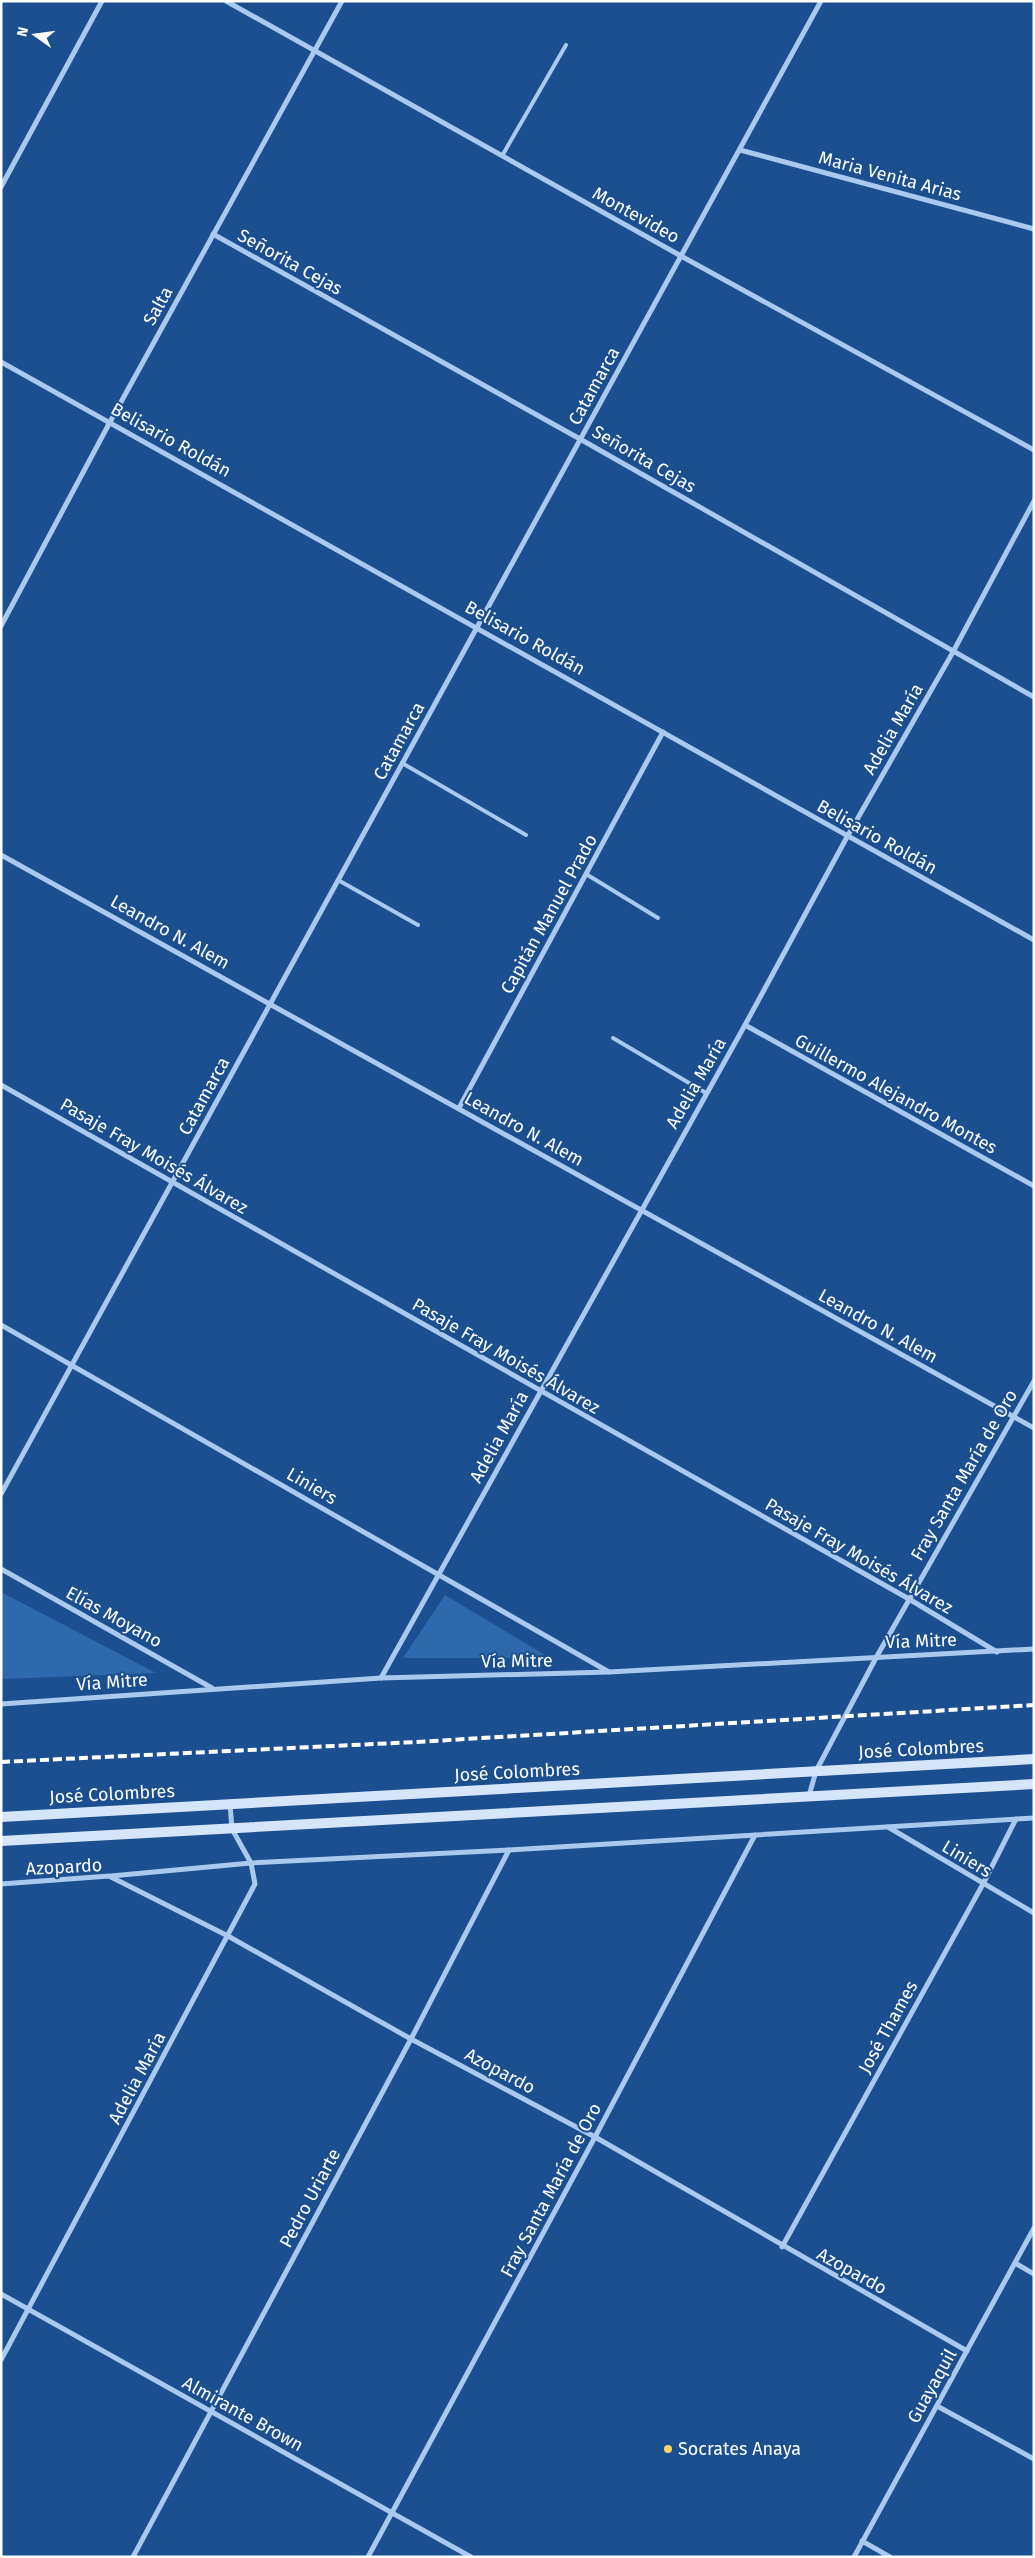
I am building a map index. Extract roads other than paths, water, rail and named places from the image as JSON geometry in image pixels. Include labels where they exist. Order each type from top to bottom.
[{"type":"main road","name":"José Colombres","points":[[1,1817],[1034,1759]]},
{"type":"main road","points":[[1,1841],[1034,1784]]},
{"type":"street","points":[[1,187],[102,1]]},
{"type":"street","name":"Montevideo","points":[[226,1],[680,256],[1034,450]]},
{"type":"street","name":"Salta","points":[[1,626],[110,422],[342,1]]},
{"type":"street","name":"Catamarca","points":[[1,1494],[821,1]]},
{"type":"street","name":"Maria Venita Arias","points":[[740,150],[1034,229]]},
{"type":"street","name":"Señorita Cejas","points":[[213,234],[580,439],[1034,697]]},
{"type":"street","name":"Belisario Roldán","points":[[1,362],[1034,940]]},
{"type":"street","name":"Adelia María","points":[[381,1678],[640,1210],[745,1026],[847,837],[953,652],[1034,501]]},
{"type":"street","name":"Capitán Manuel Prado","points":[[459,1108],[663,732]]},
{"type":"street","name":"Leandro N. Alem","points":[[1,855],[271,1003],[1034,1428]]},
{"type":"street","name":"Guillermo Alejandro Montes","points":[[745,1026],[1034,1186]]},
{"type":"street","name":"Pasaje Fray Moisés Álvarez","points":[[1,1085],[909,1599],[997,1652]]},
{"type":"street","name":"Liniers","points":[[1,1325],[608,1672]]},
{"type":"street","name":"Fray Santa María de Oro","points":[[808,1796],[816,1771],[877,1656],[1034,1381]]},
{"type":"street","name":"Elías Moyano","points":[[1,1569],[213,1688]]},
{"type":"street","name":"Vía Mitre","points":[[1,1704],[381,1678],[608,1672],[1034,1649]]},
{"type":"street","name":"Adelia María","points":[[1,2360],[254,1884],[251,1863],[232,1829],[230,1804]]},
{"type":"street","points":[[110,1876],[251,1863],[509,1850],[1034,1818]]},
{"type":"street","name":"José Thames","points":[[782,2247],[983,1884],[1016,1819]]},
{"type":"street","name":"Liniers","points":[[888,1827],[1034,1913]]},
{"type":"street","name":"Fray Santa María de Oro","points":[[368,2557],[595,2137],[755,1835]]},
{"type":"street","name":"Pedro Uriarte","points":[[133,2557],[411,2039],[509,1850]]},
{"type":"street","name":"Azopardo","points":[[1,1884],[110,1876],[228,1936],[411,2039],[595,2137],[782,2247],[966,2351]]},
{"type":"street","name":"Guayaquil","points":[[854,2557],[1034,2228]]},
{"type":"street","points":[[1015,2263],[1034,2274]]},
{"type":"street","name":"Almirante Brown","points":[[1,2294],[471,2557]]},
{"type":"street","points":[[937,2406],[1034,2458]]},
{"type":"street","points":[[862,2541],[890,2557]]},
{"type":"lane","points":[[502,156],[566,44]]},
{"type":"lane","points":[[402,763],[526,835]]},
{"type":"lane","points":[[586,874],[658,918]]},
{"type":"lane","points":[[338,880],[418,926]]},
{"type":"lane","points":[[613,1038],[706,1093]]},
{"type":"railway","points":[[1,1762],[416,1742],[1034,1705]]},
{"type":"place","name":"Socrates Anaya","points":[[668,2449]]}]
